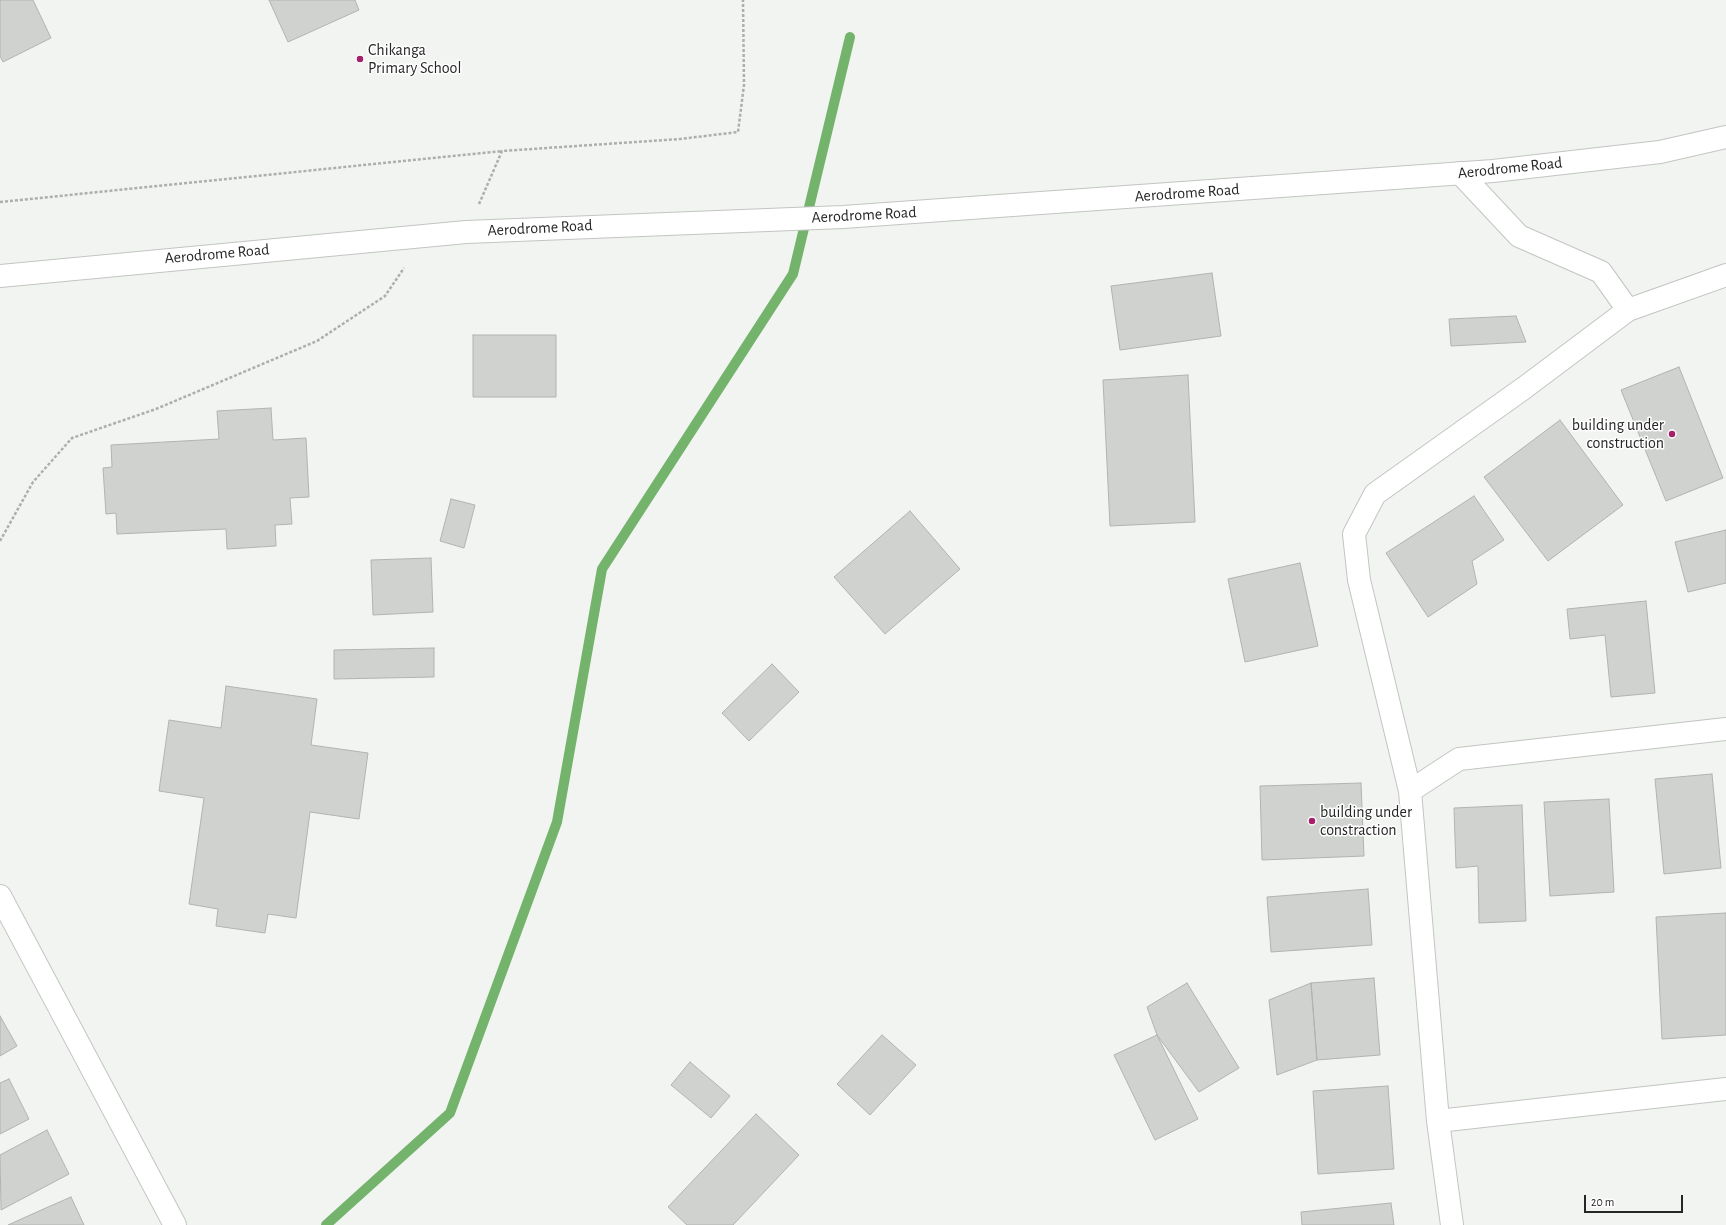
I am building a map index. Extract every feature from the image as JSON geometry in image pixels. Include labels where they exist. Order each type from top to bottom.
[{"type":"street","name":"Aerodrome Road","points":[[0,276],[466,232],[711,221],[843,217],[1493,171],[1660,152],[1726,138]]},
{"type":"street","points":[[1460,173],[1519,236],[1601,272],[1628,310]]},
{"type":"street","points":[[1452,1225],[1438,1121],[1410,791],[1359,580],[1354,534],[1375,494],[1628,310],[1726,275]]},
{"type":"street","points":[[1410,791],[1459,760],[1726,729]]},
{"type":"street","points":[[0,896],[175,1225]]},
{"type":"street","points":[[1438,1121],[1726,1089]]},
{"type":"path","points":[[0,202],[93,194],[502,151],[680,139],[738,132],[744,85],[743,0]]},
{"type":"path","points":[[466,232],[502,151]]},
{"type":"path","points":[[0,541],[33,482],[72,438],[156,409],[317,341],[386,296],[425,236]]},
{"type":"building","points":[[0,0],[33,0],[51,38],[3,62],[0,56]]},
{"type":"building","points":[[269,0],[355,0],[359,10],[288,42]]},
{"type":"building","points":[[1212,273],[1221,336],[1120,350],[1111,286]]},
{"type":"building","points":[[1516,316],[1526,342],[1451,346],[1449,319]]},
{"type":"building","points":[[473,335],[556,335],[556,397],[473,397]]},
{"type":"building","name":"building under construction","points":[[1679,367],[1723,478],[1666,501],[1621,390]]},
{"type":"building","points":[[1188,375],[1195,522],[1110,526],[1103,380]]},
{"type":"building","points":[[271,408],[273,440],[306,438],[309,497],[290,498],[292,524],[275,525],[276,546],[227,549],[226,529],[117,534],[116,513],[106,514],[103,468],[112,467],[111,445],[219,439],[217,411]]},
{"type":"building","points":[[1560,420],[1623,505],[1548,561],[1484,477]]},
{"type":"building","points":[[1474,496],[1504,540],[1472,561],[1477,584],[1428,617],[1386,553]]},
{"type":"building","points":[[451,499],[475,505],[464,548],[440,541]]},
{"type":"building","points":[[910,511],[960,569],[885,634],[834,577]]},
{"type":"building","points":[[1726,530],[1726,583],[1688,592],[1675,542]]},
{"type":"building","points":[[431,558],[433,612],[373,615],[371,560]]},
{"type":"building","points":[[1300,563],[1318,646],[1245,662],[1228,579]]},
{"type":"building","points":[[1646,601],[1655,693],[1611,697],[1605,635],[1570,639],[1567,609]]},
{"type":"building","points":[[434,648],[434,677],[334,679],[334,650]]},
{"type":"building","points":[[772,664],[799,692],[749,741],[722,713]]},
{"type":"building","points":[[226,686],[317,699],[311,745],[368,753],[359,819],[310,812],[296,918],[268,914],[265,933],[216,926],[218,909],[189,904],[204,798],[159,791],[169,720],[221,728]]},
{"type":"building","points":[[1712,774],[1721,868],[1664,874],[1655,779]]},
{"type":"building","name":"building under constraction","points":[[1361,783],[1364,856],[1262,860],[1260,786]]},
{"type":"building","points":[[1609,799],[1614,892],[1550,896],[1544,802]]},
{"type":"building","points":[[1522,805],[1526,921],[1479,923],[1478,866],[1456,868],[1454,808]]},
{"type":"building","points":[[1368,889],[1372,945],[1271,952],[1267,897]]},
{"type":"building","points":[[1726,913],[1726,1035],[1662,1039],[1656,917]]},
{"type":"building","points":[[1374,978],[1380,1055],[1317,1060],[1311,983]]},
{"type":"building","points":[[1187,983],[1239,1068],[1199,1092],[1157,1035],[1147,1007]]},
{"type":"building","points":[[1311,983],[1317,1060],[1277,1075],[1269,1000]]},
{"type":"building","points":[[0,1016],[17,1046],[0,1056]]},
{"type":"building","points":[[882,1035],[916,1065],[870,1115],[837,1084]]},
{"type":"building","points":[[1157,1035],[1198,1119],[1155,1140],[1114,1055]]},
{"type":"building","points":[[690,1062],[730,1096],[711,1118],[671,1085]]},
{"type":"building","points":[[9,1079],[29,1119],[0,1134],[0,1083]]},
{"type":"building","points":[[1388,1086],[1394,1169],[1318,1174],[1313,1091]]},
{"type":"building","points":[[756,1114],[799,1155],[733,1225],[687,1225],[668,1207]]},
{"type":"building","points":[[47,1130],[69,1174],[1,1210],[0,1155]]},
{"type":"building","points":[[71,1197],[84,1225],[8,1225],[48,1207]]},
{"type":"building","points":[[1391,1203],[1394,1225],[1302,1225],[1301,1212]]},
{"type":"waterway","points":[[326,1225],[450,1113],[557,822],[602,569],[793,274],[850,37]]},
{"type":"place","name":"Chikanga Primary School","points":[[360,59]]},
{"type":"place","name":"building under construction","points":[[1672,434]]},
{"type":"place","name":"building under constraction","points":[[1312,821]]}]
